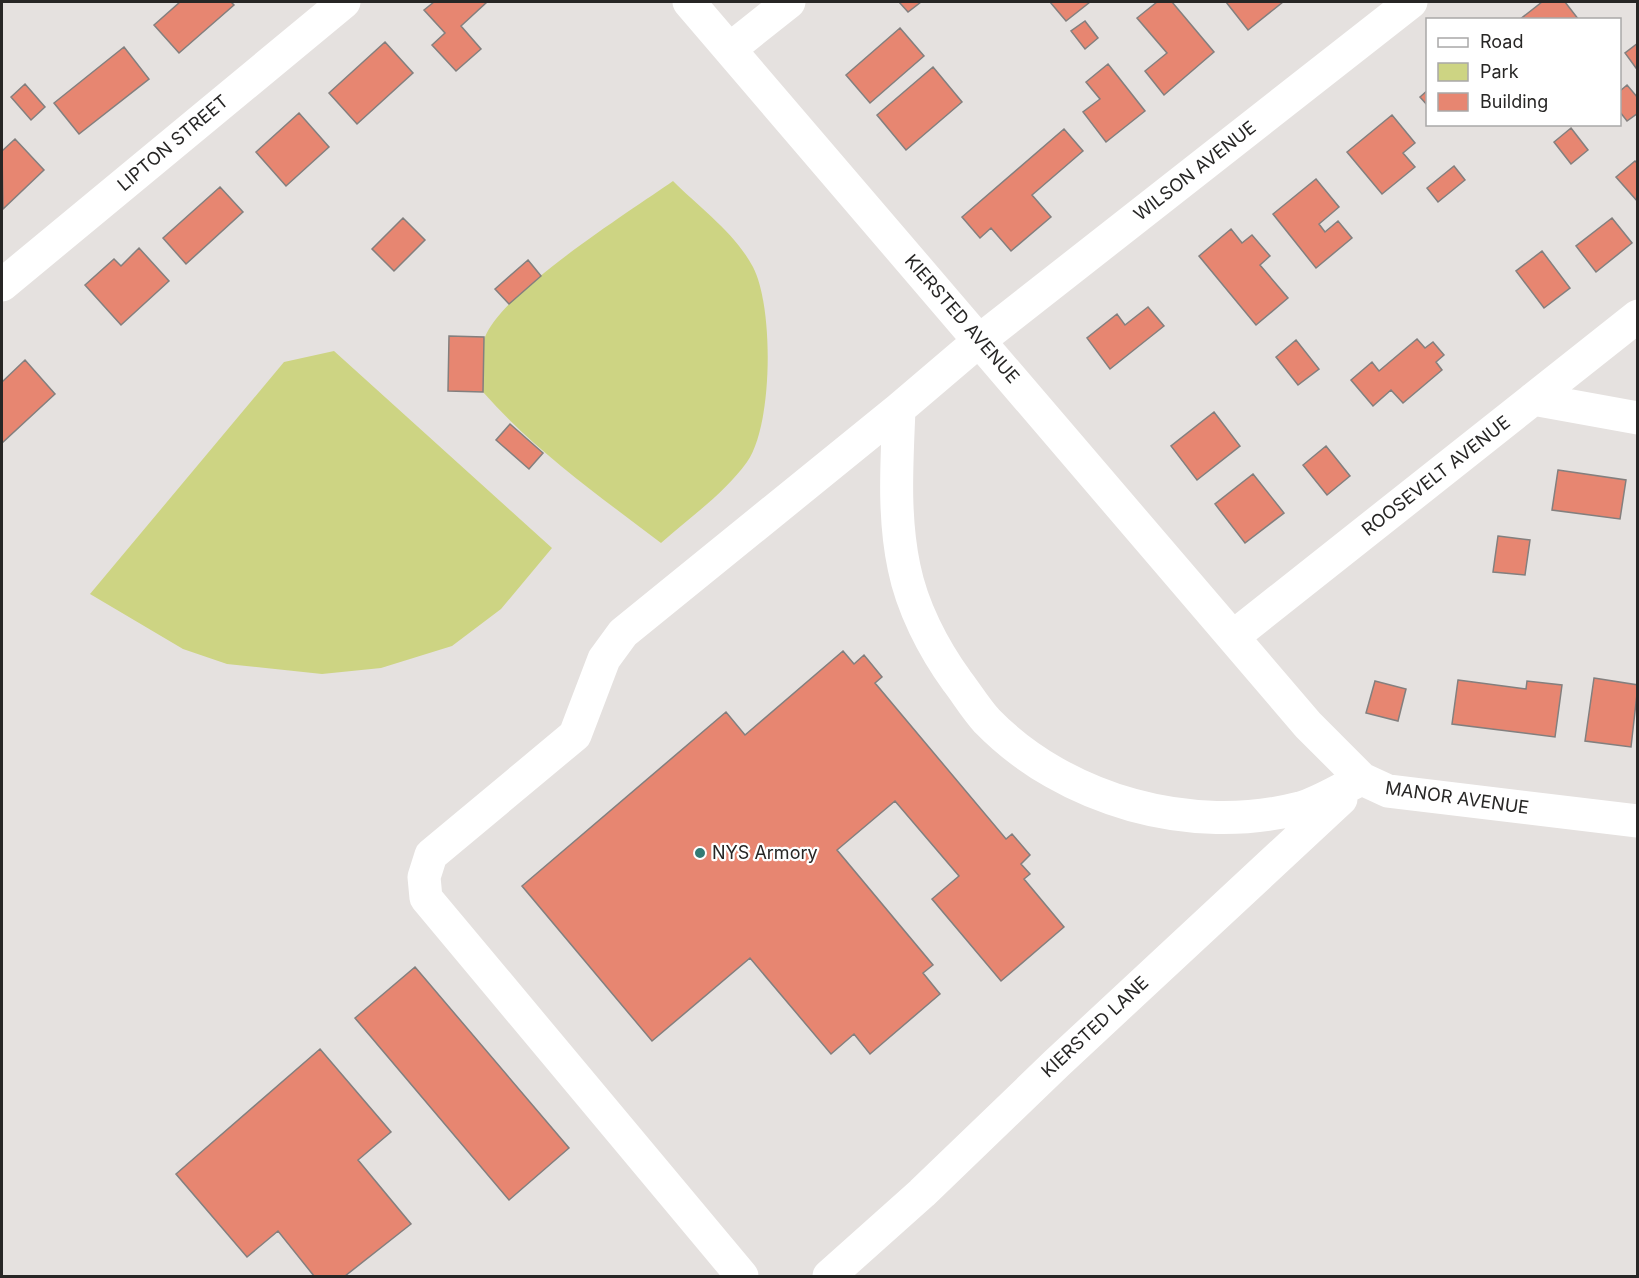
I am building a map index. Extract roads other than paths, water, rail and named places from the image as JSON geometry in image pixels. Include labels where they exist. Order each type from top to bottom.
[{"type":"street","name":"LIPTON STREET","points":[[2,285],[344,2]]},
{"type":"street","name":"KIERSTED AVENUE","points":[[689,2],[1234,636]]},
{"type":"street","points":[[730,49],[789,2]]},
{"type":"street","name":"WILSON AVENUE","points":[[742,1276],[426,898],[424,877],[431,855],[575,735],[604,659],[622,633],[899,409],[980,340],[1411,2]]},
{"type":"street","name":"ROOSEVELT AVENUE","points":[[1234,636],[1638,316]]},
{"type":"street","points":[[1533,399],[1638,418]]},
{"type":"street","points":[[899,409],[896,494],[904,567],[920,616],[942,661],[986,721],[1039,764],[1101,796],[1169,814],[1244,817],[1302,808],[1362,779]]},
{"type":"street","name":"MANOR AVENUE","points":[[1234,636],[1308,725],[1362,779],[1388,791],[1638,822]]},
{"type":"street","name":"KIERSTED LANE","points":[[829,1276],[922,1193],[1057,1063],[1362,779]]},
{"type":"place","name":"NYS Armory","points":[[700,853]]}]
